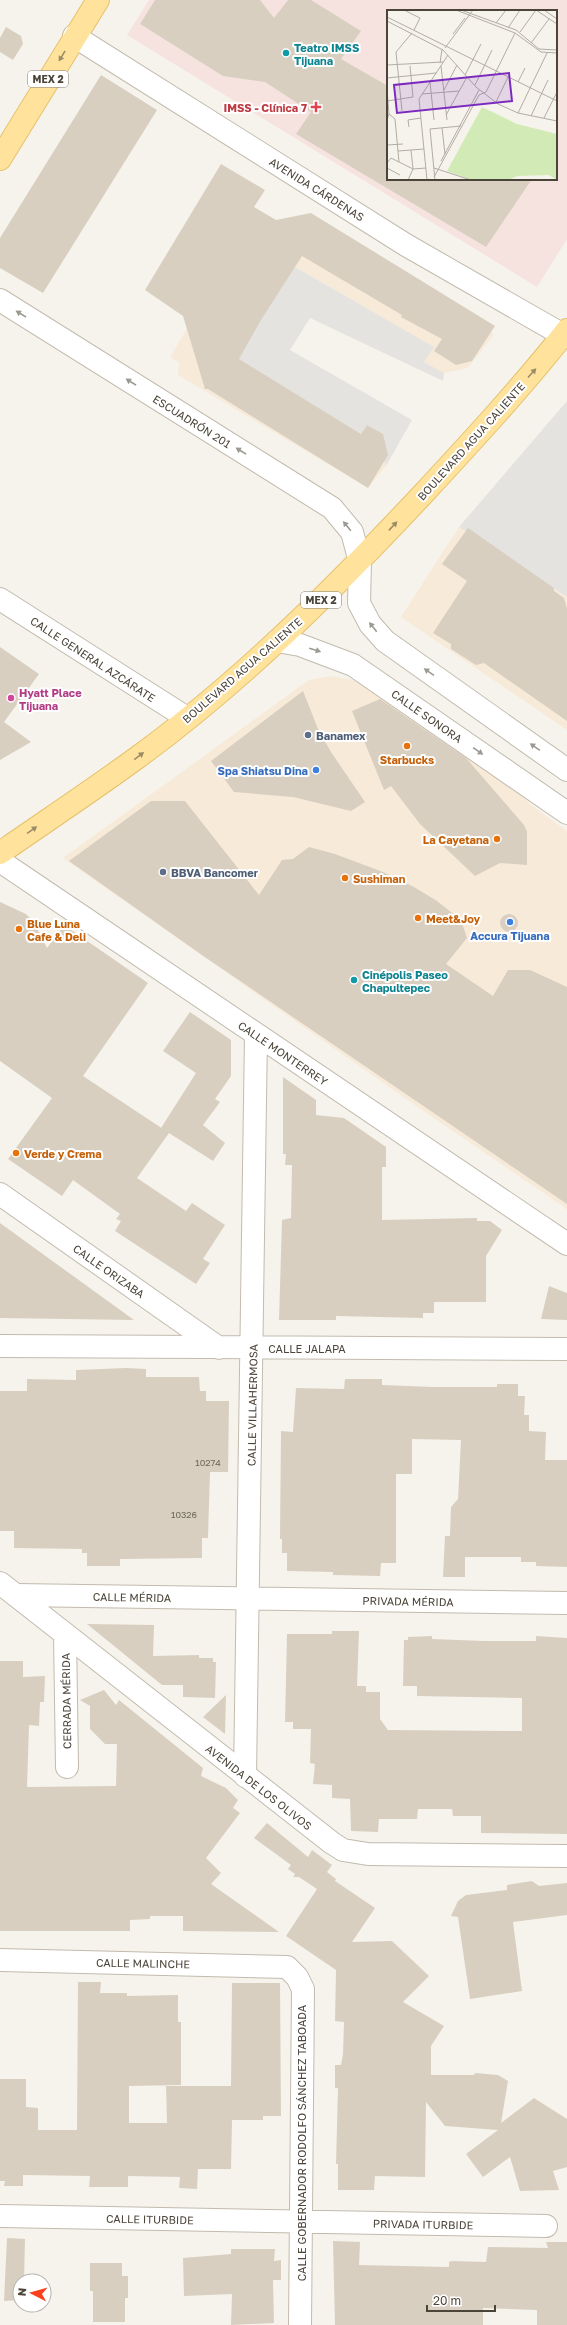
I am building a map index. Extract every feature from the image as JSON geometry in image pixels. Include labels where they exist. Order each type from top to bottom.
[{"type":"main road","name":"MEX 2","points":[[0,159],[74,36],[98,0]]},
{"type":"main road","name":"BOULEVARD AGUA CALIENTE","points":[[0,853],[139,757],[277,641],[360,562],[460,455],[540,364],[565,332]]},
{"type":"street","name":"AVENIDA CÁRDENAS","points":[[74,36],[406,245],[565,332]]},
{"type":"street","name":"ESCUADRÓN 201","points":[[0,300],[332,508],[352,532],[360,562]]},
{"type":"street","points":[[360,562],[360,603],[370,624],[385,642],[567,770]]},
{"type":"street","name":"CALLE GENERAL AZCÁRATE","points":[[0,599],[187,718]]},
{"type":"street","name":"CALLE SONORA","points":[[277,641],[307,647],[353,665],[567,813]]},
{"type":"street","name":"CALLE MONTERREY","points":[[0,860],[567,1244]]},
{"type":"street","name":"CALLE VILLAHERMOSA","points":[[245,1776],[253,1348],[256,1034]]},
{"type":"street","name":"CALLE ORIZABA","points":[[0,1194],[219,1348]]},
{"type":"street","name":"CALLE JALAPA","points":[[0,1346],[567,1349]]},
{"type":"street","name":"CALLE MÉRIDA","points":[[8,1589],[249,1600]]},
{"type":"street","name":"AVENIDA DE LOS OLIVOS","points":[[8,1589],[245,1776],[332,1843],[344,1850],[356,1853],[567,1856]]},
{"type":"street","name":"PRIVADA MÉRIDA","points":[[249,1600],[567,1603]]},
{"type":"street","name":"CERRADA MÉRIDA","points":[[65,1634],[67,1767]]},
{"type":"street","name":"CALLE MALINCHE","points":[[0,1960],[287,1967]]},
{"type":"street","name":"CALLE GOBERNADOR RODOLFO SÁNCHEZ TABOADA","points":[[287,1967],[297,1977],[303,1989],[300,2325]]},
{"type":"street","name":"CALLE ITURBIDE","points":[[0,2216],[300,2223]]},
{"type":"street","name":"PRIVADA ITURBIDE","points":[[300,2223],[546,2226]]},
{"type":"shaded area","name":"IMSS - Clínica 7","points":[[149,0],[567,0],[567,239],[537,287],[127,35]]},
{"type":"shaded area","points":[[294,219],[494,334],[468,368],[444,373],[424,362],[433,347],[295,267],[227,353],[376,443],[386,466],[368,488],[178,375],[179,362],[170,357],[248,227]]},
{"type":"shaded area","points":[[295,267],[434,347],[424,362],[444,373],[443,381],[310,318],[290,350],[412,420],[386,466],[376,443],[227,353],[281,272]]},
{"type":"shaded area","points":[[567,401],[567,597],[459,527]]},
{"type":"shaded area","points":[[459,527],[567,597],[567,730],[401,617]]},
{"type":"shaded area","points":[[331,676],[357,681],[523,796],[531,805],[567,831],[567,1209],[419,1108],[63,858],[309,680]]},
{"type":"building","points":[[155,0],[260,0],[274,18],[288,0],[311,0],[361,31],[341,59],[387,85],[387,180],[531,180],[486,247],[296,134],[311,112],[265,82],[223,76],[140,24]]},
{"type":"building","points":[[6,27],[21,36],[23,44],[13,60],[0,52],[0,38]]},
{"type":"building","points":[[101,75],[157,110],[43,293],[0,268],[0,238]]},
{"type":"building","points":[[221,164],[265,190],[254,207],[276,220],[311,213],[495,326],[472,361],[456,365],[434,351],[442,339],[401,317],[402,315],[302,256],[261,320],[239,359],[361,434],[367,425],[383,434],[388,455],[368,488],[208,389],[205,389],[183,316],[145,290]]},
{"type":"building","points":[[468,528],[554,588],[554,591],[564,598],[567,609],[567,721],[484,663],[476,665],[451,649],[451,644],[433,633],[467,581],[442,564]]},
{"type":"building","name":"Hyatt Place Tijuana","points":[[0,647],[39,674],[4,722],[31,742],[0,760]]},
{"type":"building","points":[[303,691],[318,729],[331,752],[365,802],[351,811],[293,797],[234,792],[211,761]]},
{"type":"building","points":[[380,699],[466,758],[524,825],[527,832],[527,865],[500,863],[475,876],[420,824],[391,786],[384,790],[352,711]]},
{"type":"building","points":[[151,801],[185,801],[259,895],[282,860],[293,859],[309,847],[335,854],[383,872],[414,887],[437,901],[461,920],[467,938],[446,964],[493,996],[508,970],[530,970],[567,987],[567,1204],[202,955],[69,861]]},
{"type":"building","points":[[0,902],[26,914],[33,921],[47,948],[64,925],[148,983],[83,1076],[169,1133],[137,1178],[186,1211],[192,1203],[225,1225],[203,1259],[210,1263],[196,1284],[115,1231],[121,1221],[116,1219],[120,1214],[73,1180],[62,1196],[8,1159],[52,1098],[0,1061]]},
{"type":"building","points":[[505,914],[513,914],[518,919],[516,930],[513,932],[505,932],[500,927],[500,919]]},
{"type":"building","points":[[190,1012],[231,1040],[231,1076],[215,1099],[220,1102],[203,1125],[225,1143],[213,1161],[161,1128],[196,1073],[163,1051]]},
{"type":"building","points":[[283,1077],[316,1100],[316,1115],[344,1118],[386,1147],[386,1167],[382,1167],[382,1220],[477,1218],[477,1221],[490,1221],[502,1230],[486,1256],[486,1302],[434,1302],[434,1313],[423,1313],[423,1318],[336,1316],[336,1320],[279,1320],[282,1220],[291,1218],[292,1165],[285,1165],[286,1154],[283,1154]]},
{"type":"building","points":[[0,1223],[134,1320],[0,1318]]},
{"type":"building","points":[[549,1286],[567,1293],[567,1320],[541,1319]]},
{"type":"building","points":[[126,1368],[146,1369],[146,1377],[199,1377],[200,1391],[206,1391],[206,1401],[229,1401],[228,1472],[210,1472],[208,1538],[202,1538],[202,1558],[120,1559],[120,1566],[87,1566],[87,1553],[82,1553],[82,1549],[14,1548],[14,1531],[0,1531],[0,1391],[27,1391],[27,1379],[76,1380],[76,1370]]},
{"type":"building","points":[[345,1379],[382,1379],[382,1385],[433,1387],[497,1387],[497,1384],[518,1384],[518,1396],[525,1396],[524,1415],[529,1415],[529,1431],[546,1432],[545,1460],[567,1460],[567,1567],[536,1566],[536,1562],[521,1562],[521,1557],[465,1557],[465,1577],[443,1577],[445,1536],[450,1536],[451,1507],[458,1499],[461,1440],[412,1439],[412,1474],[396,1474],[396,1563],[381,1563],[380,1576],[333,1575],[333,1572],[287,1571],[287,1553],[282,1553],[282,1539],[280,1539],[281,1431],[293,1432],[296,1388],[344,1389]]},
{"type":"building","points":[[87,1624],[154,1625],[153,1656],[199,1655],[199,1658],[213,1658],[213,1662],[216,1662],[215,1698],[183,1697],[183,1685],[162,1685]]},
{"type":"building","points":[[332,1631],[359,1631],[357,1686],[366,1686],[366,1692],[380,1692],[380,1719],[388,1730],[522,1731],[522,1698],[417,1696],[417,1686],[403,1686],[404,1640],[408,1640],[408,1637],[432,1636],[432,1639],[484,1641],[536,1641],[536,1636],[567,1638],[567,1834],[481,1833],[481,1816],[453,1816],[452,1809],[418,1809],[417,1819],[379,1819],[378,1832],[351,1831],[350,1799],[332,1798],[332,1785],[313,1784],[315,1764],[310,1763],[311,1729],[293,1729],[293,1722],[285,1722],[287,1634],[332,1634]]},
{"type":"building","points":[[0,1661],[23,1661],[23,1677],[45,1676],[44,1702],[40,1702],[39,1726],[29,1725],[27,1787],[116,1786],[117,1744],[105,1744],[90,1729],[90,1706],[80,1700],[104,1690],[116,1705],[119,1700],[203,1768],[201,1776],[226,1788],[238,1800],[233,1808],[240,1813],[206,1858],[221,1873],[211,1884],[279,1932],[183,1931],[183,1916],[150,1916],[150,1919],[130,1920],[130,1931],[0,1931]]},
{"type":"building","points":[[226,1695],[225,1734],[203,1717]]},
{"type":"building","points":[[267,1823],[308,1857],[312,1850],[332,1865],[327,1872],[336,1879],[335,1881],[375,1908],[352,1942],[392,1941],[429,1976],[403,2002],[444,2026],[431,2046],[431,2075],[474,2075],[475,2073],[498,2075],[508,2081],[501,2123],[534,2098],[567,2119],[567,2167],[553,2171],[559,2190],[520,2191],[510,2157],[483,2177],[466,2154],[498,2130],[445,2126],[426,2102],[425,2177],[375,2176],[374,2190],[338,2190],[338,2164],[336,2164],[338,2088],[335,2088],[335,2065],[341,2065],[343,2054],[344,2022],[335,2021],[336,1970],[286,1936],[317,1889],[299,1877],[293,1877],[295,1874],[288,1869],[291,1865],[254,1838]]},
{"type":"building","points":[[532,1881],[539,1886],[567,1883],[567,1915],[513,1922],[522,1991],[470,1999],[458,1917],[451,1916],[458,1901],[466,1895],[507,1890],[507,1885]]},
{"type":"building","points":[[78,1982],[101,1982],[100,1993],[127,1993],[127,1996],[178,1995],[178,2022],[181,2022],[181,2085],[129,2086],[129,2123],[167,2123],[166,2086],[231,2086],[232,1983],[280,1983],[281,2116],[263,2116],[263,2120],[232,2120],[231,2169],[198,2169],[197,2189],[179,2188],[180,2177],[128,2176],[128,2187],[89,2187],[90,2176],[23,2175],[23,2186],[4,2186],[5,2181],[0,2181],[0,2079],[26,2079],[26,2107],[38,2108],[38,2130],[77,2130]]},
{"type":"building","points":[[7,2238],[25,2239],[24,2273],[12,2273],[12,2300],[4,2301]]},
{"type":"building","points":[[333,2241],[360,2242],[359,2265],[449,2267],[449,2262],[452,2261],[486,2262],[488,2247],[548,2248],[546,2242],[567,2242],[567,2325],[537,2325],[537,2310],[483,2308],[483,2325],[335,2325]]},
{"type":"building","points":[[231,2249],[275,2249],[274,2261],[281,2260],[281,2280],[273,2280],[274,2323],[231,2325],[232,2294],[184,2296],[183,2258],[231,2254]]},
{"type":"building","points":[[90,2263],[122,2263],[122,2276],[128,2276],[128,2298],[125,2298],[125,2322],[93,2322],[93,2291],[90,2291]]},
{"type":"place","name":"Teatro IMSS Tijuana","points":[[286,53]]},
{"type":"place","name":"IMSS - Clínica 7","points":[[316,107]]},
{"type":"place","name":"Hyatt Place Tijuana","points":[[11,698]]},
{"type":"place","name":"Banamex","points":[[308,735]]},
{"type":"place","name":"Starbucks","points":[[407,746]]},
{"type":"place","name":"Spa Shiatsu Dina","points":[[316,770]]},
{"type":"place","name":"La Cayetana","points":[[497,839]]},
{"type":"place","name":"BBVA Bancomer","points":[[163,872]]},
{"type":"place","name":"Sushiman","points":[[345,878]]},
{"type":"place","name":"Meet&Joy","points":[[418,918]]},
{"type":"place","name":"Accura Tijuana","points":[[510,922]]},
{"type":"place","name":"Blue Luna Cafe & Deli","points":[[19,929]]},
{"type":"place","name":"Cinépolis Paseo Chapultepec","points":[[354,980]]},
{"type":"place","name":"Verde y Crema","points":[[16,1153]]}]
